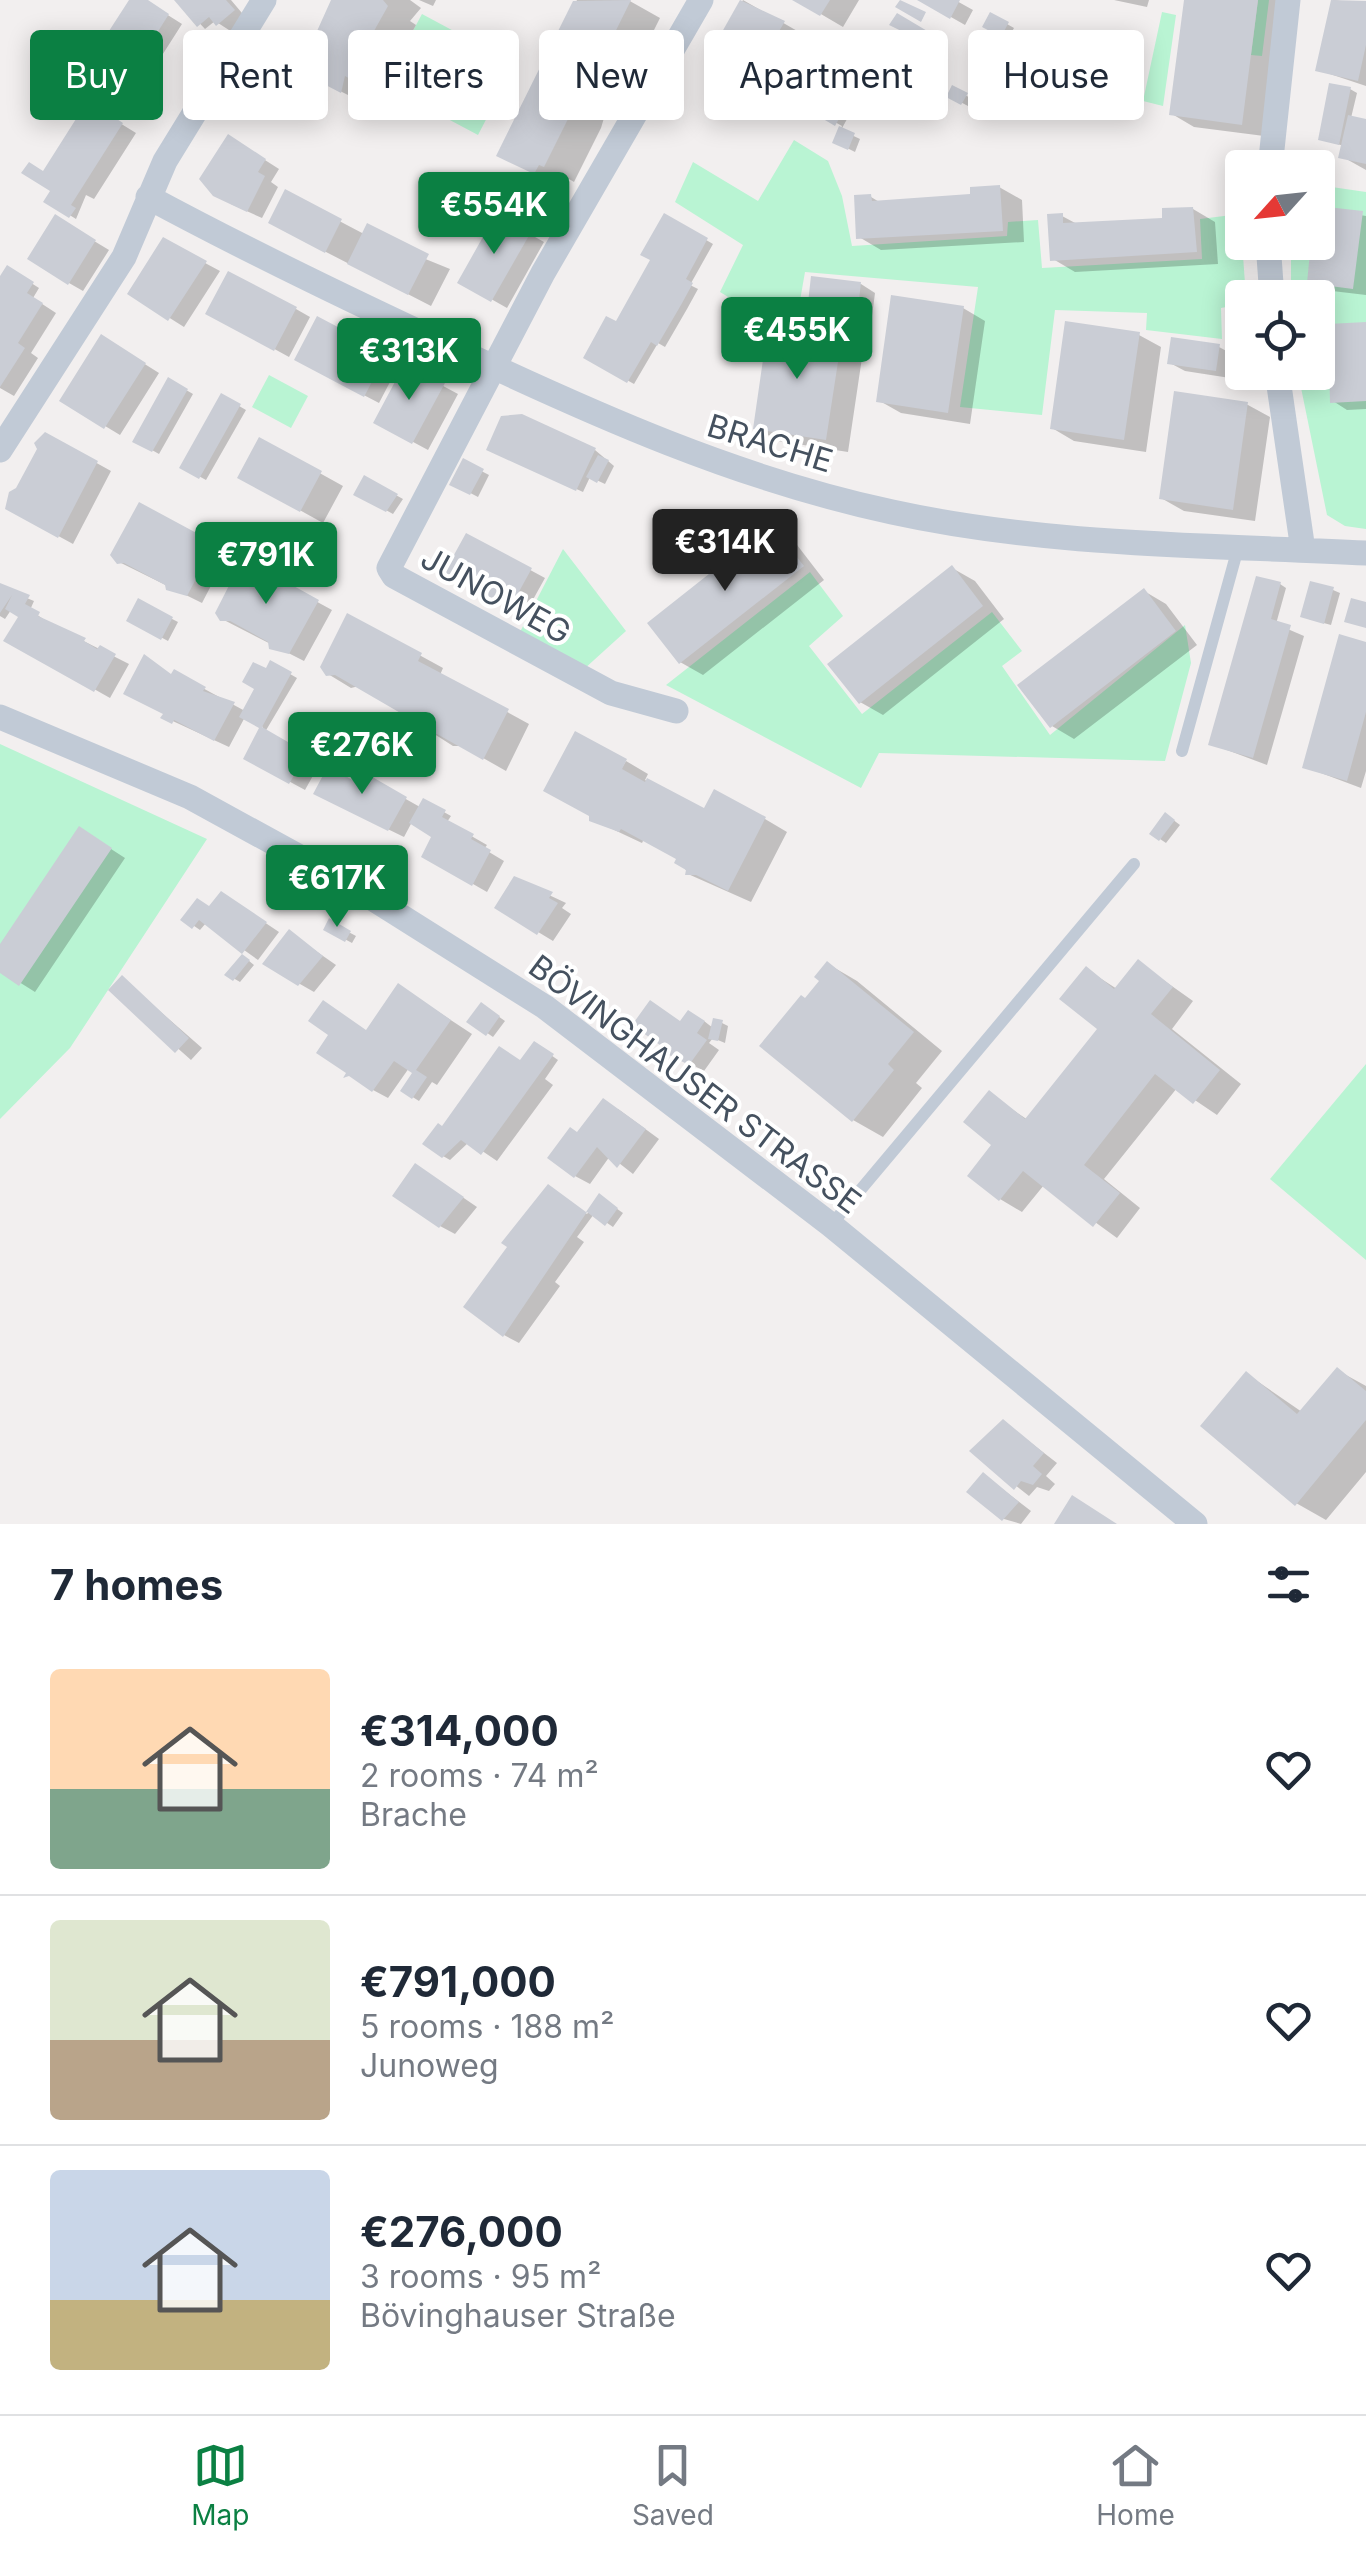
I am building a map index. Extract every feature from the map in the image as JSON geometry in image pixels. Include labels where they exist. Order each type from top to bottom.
[{"type":"street","points":[[0,450],[124,258],[164,161],[264,0]]},
{"type":"street","points":[[493,367],[700,0]]},
{"type":"street","points":[[1272,150],[1288,0]]},
{"type":"street","name":"BRACHE","points":[[148,197],[258,256],[493,367],[716,463],[890,512],[1133,544],[1366,553]]},
{"type":"street","name":"JUNOWEG","points":[[493,367],[389,568],[394,576],[610,694],[676,710]]},
{"type":"street","points":[[1280,390],[1303,550]]},
{"type":"street","name":"BÖVINGHAUSER STRASSE","points":[[0,718],[190,797],[438,937],[599,1044],[831,1225],[1195,1524]]},
{"type":"lane","points":[[1182,751],[1238,548]]},
{"type":"lane","points":[[831,1225],[1134,864]]},
{"type":"green space","points":[[1258,0],[1269,0],[1262,56],[1251,55]]},
{"type":"green space","points":[[1162,12],[1176,15],[1163,106],[1144,101]]},
{"type":"green space","points":[[422,14],[452,30],[413,30]]},
{"type":"green space","points":[[450,120],[486,120],[478,135]]},
{"type":"green space","points":[[794,140],[828,161],[842,196],[852,246],[1007,236],[1008,222],[1038,220],[1042,268],[1202,259],[1200,219],[1225,216],[1225,260],[1243,260],[1245,280],[1225,280],[1222,339],[1146,330],[1147,313],[1055,310],[1042,415],[960,407],[978,287],[805,272],[798,312],[743,306],[720,292],[743,245],[675,202],[693,162],[758,201]]},
{"type":"green space","points":[[1335,187],[1366,192],[1366,529],[1345,526],[1327,515],[1301,390],[1335,390],[1335,280],[1291,280],[1291,260],[1335,260]]},
{"type":"green space","points":[[269,375],[308,396],[291,428],[252,407]]},
{"type":"green space","points":[[563,549],[626,631],[583,670],[520,632]]},
{"type":"green space","points":[[810,572],[843,616],[809,646],[862,714],[992,612],[1022,651],[1002,666],[1050,735],[1185,625],[1191,663],[1165,761],[879,753],[861,788],[666,685]]},
{"type":"green space","points":[[0,744],[207,839],[70,1048],[0,1119]]},
{"type":"green space","points":[[1366,1064],[1366,1260],[1270,1179]]},
{"type":"building","points":[[129,0],[148,0],[169,14],[159,30],[110,30]]},
{"type":"building","points":[[174,0],[226,0],[235,10],[216,26],[209,17],[197,27]]},
{"type":"building","points":[[331,0],[383,0],[388,6],[375,30],[348,30],[348,78],[345,76],[341,93],[328,86],[328,30],[317,30]]},
{"type":"building","points":[[631,0],[616,30],[559,30],[573,1]]},
{"type":"building","points":[[740,0],[785,21],[780,30],[723,30]]},
{"type":"building","points":[[792,0],[830,0],[820,16]]},
{"type":"building","points":[[900,0],[926,12],[921,22],[895,7]]},
{"type":"building","points":[[917,0],[960,0],[950,19]]},
{"type":"building","points":[[1184,0],[1258,0],[1242,125],[1169,115]]},
{"type":"building","points":[[1331,0],[1366,1],[1366,45],[1358,81],[1315,71]]},
{"type":"building","points":[[990,12],[1009,22],[1005,30],[982,27]]},
{"type":"building","points":[[897,13],[926,30],[899,30],[889,25]]},
{"type":"building","points":[[539,69],[539,120],[568,120],[544,167],[539,165],[534,174],[496,156],[514,120],[519,120],[519,110]]},
{"type":"building","points":[[1329,83],[1351,87],[1339,145],[1318,140]]},
{"type":"building","points":[[952,85],[968,93],[961,105],[948,98]]},
{"type":"building","points":[[1348,115],[1366,119],[1366,164],[1338,158]]},
{"type":"building","points":[[75,120],[123,123],[71,205],[76,208],[69,218],[43,202],[50,191],[21,173],[29,162],[43,171]]},
{"type":"building","points":[[839,126],[855,133],[848,150],[832,143]]},
{"type":"building","points":[[228,134],[266,159],[258,172],[265,176],[247,212],[213,196],[199,179]]},
{"type":"building","points":[[1000,185],[1003,231],[856,239],[854,195],[871,194],[872,201],[970,194],[970,187]]},
{"type":"building","points":[[285,189],[342,219],[325,253],[268,223]]},
{"type":"building","points":[[1193,207],[1197,252],[1050,261],[1047,214],[1063,213],[1063,223],[1162,218],[1162,208]]},
{"type":"building","points":[[1335,208],[1363,211],[1353,289],[1335,287],[1335,280],[1307,280],[1309,260],[1335,260]]},
{"type":"building","points":[[497,212],[531,232],[491,302],[457,283]]},
{"type":"building","points":[[664,213],[708,238],[686,279],[693,283],[681,305],[657,346],[651,342],[627,383],[583,358],[606,316],[616,321],[650,260],[640,255]]},
{"type":"building","points":[[55,214],[96,240],[68,285],[27,259]]},
{"type":"building","points":[[367,223],[429,254],[408,295],[347,264]]},
{"type":"building","points":[[163,237],[207,261],[168,321],[127,294]]},
{"type":"building","points":[[7,265],[34,282],[27,293],[43,303],[18,343],[25,348],[0,387],[0,276]]},
{"type":"building","points":[[228,271],[297,307],[274,351],[205,314]]},
{"type":"building","points":[[811,276],[861,282],[858,309],[808,303]]},
{"type":"building","points":[[891,295],[964,306],[948,413],[876,402]]},
{"type":"building","points":[[317,316],[387,353],[364,397],[294,360]]},
{"type":"building","points":[[1065,321],[1140,332],[1124,440],[1050,429]]},
{"type":"building","points":[[1366,322],[1366,401],[1330,403],[1330,390],[1335,390],[1335,324]]},
{"type":"building","points":[[768,325],[842,336],[826,440],[753,429]]},
{"type":"building","points":[[101,334],[146,363],[104,429],[59,401]]},
{"type":"building","points":[[1171,337],[1220,344],[1216,371],[1167,364]]},
{"type":"building","points":[[405,363],[445,383],[412,444],[373,423]]},
{"type":"building","points":[[168,377],[188,389],[152,452],[132,442]]},
{"type":"building","points":[[1174,391],[1248,402],[1233,510],[1159,499]]},
{"type":"building","points":[[221,393],[241,404],[199,479],[179,468]]},
{"type":"building","points":[[522,414],[596,448],[576,491],[486,450],[501,416]]},
{"type":"building","points":[[45,432],[98,461],[58,538],[5,509],[9,492],[16,488],[37,449],[34,443]]},
{"type":"building","points":[[259,437],[322,471],[300,512],[237,478]]},
{"type":"building","points":[[598,455],[609,460],[597,483],[586,477]]},
{"type":"building","points":[[463,458],[484,469],[470,495],[449,485]]},
{"type":"building","points":[[364,475],[398,494],[386,512],[353,495]]},
{"type":"building","points":[[139,502],[215,543],[187,596],[166,590],[165,585],[124,563],[117,564],[110,555]]},
{"type":"building","points":[[771,525],[804,566],[679,664],[647,623]]},
{"type":"building","points":[[466,533],[532,568],[510,608],[444,573]]},
{"type":"building","points":[[243,558],[319,600],[289,654],[269,649],[268,642],[230,621],[220,621],[215,613]]},
{"type":"building","points":[[952,565],[983,606],[859,704],[827,664]]},
{"type":"building","points":[[1256,576],[1281,582],[1271,619],[1291,625],[1253,758],[1208,745]]},
{"type":"building","points":[[1310,581],[1334,587],[1324,624],[1300,617]]},
{"type":"building","points":[[0,583],[30,595],[25,604],[40,612],[38,616],[86,638],[84,641],[97,649],[100,645],[116,654],[94,692],[3,641],[18,617],[5,609],[12,595],[0,613]]},
{"type":"building","points":[[1144,588],[1176,631],[1050,728],[1017,685]]},
{"type":"building","points":[[138,598],[173,617],[161,640],[126,621]]},
{"type":"building","points":[[1351,598],[1366,602],[1366,628],[1344,622]]},
{"type":"building","points":[[347,613],[422,653],[418,661],[509,709],[483,760],[437,734],[429,735],[428,729],[335,675],[326,676],[320,667]]},
{"type":"building","points":[[1339,634],[1366,642],[1366,712],[1347,781],[1302,768]]},
{"type":"building","points":[[144,654],[171,674],[174,669],[206,687],[203,691],[235,702],[214,741],[174,720],[172,724],[160,718],[163,714],[123,694]]},
{"type":"building","points":[[270,660],[292,672],[262,727],[307,753],[289,784],[243,759],[259,728],[239,717],[254,689],[242,682],[253,662],[266,668]]},
{"type":"building","points":[[356,729],[369,736],[361,751],[348,745]]},
{"type":"building","points":[[575,731],[627,759],[622,769],[645,782],[647,778],[704,808],[714,789],[766,817],[728,891],[696,875],[685,875],[686,870],[674,863],[676,859],[621,829],[619,832],[589,821],[589,816],[543,791]]},
{"type":"building","points":[[328,766],[356,782],[362,771],[407,797],[388,831],[313,794]]},
{"type":"building","points":[[423,798],[446,810],[442,817],[474,834],[471,839],[491,850],[472,886],[421,857],[431,837],[409,823]]},
{"type":"building","points":[[1165,812],[1175,820],[1159,841],[1149,834]]},
{"type":"building","points":[[79,826],[112,848],[19,986],[0,973],[0,944]]},
{"type":"building","points":[[514,876],[553,892],[549,898],[558,903],[537,935],[494,908]]},
{"type":"building","points":[[221,891],[267,922],[242,954],[199,920],[192,929],[180,920],[197,898],[209,906]]},
{"type":"building","points":[[329,918],[351,931],[345,942],[323,930]]},
{"type":"building","points":[[289,929],[323,956],[298,986],[262,964]]},
{"type":"building","points":[[242,954],[250,960],[233,981],[224,975]]},
{"type":"building","points":[[1138,959],[1173,987],[1151,1014],[1220,1070],[1193,1104],[1155,1074],[1084,1165],[1120,1193],[1093,1227],[1023,1171],[999,1201],[967,1176],[991,1145],[963,1122],[989,1090],[1025,1119],[1097,1029],[1059,999],[1086,966],[1114,989]]},
{"type":"building","points":[[827,961],[914,1032],[888,1064],[894,1070],[852,1122],[759,1046],[801,995],[805,998],[819,981],[814,977]]},
{"type":"building","points":[[122,975],[189,1038],[175,1053],[108,990]]},
{"type":"building","points":[[398,983],[451,1020],[416,1070],[427,1077],[412,1099],[400,1091],[412,1073],[394,1061],[372,1092],[349,1076],[343,1078],[346,1073],[316,1053],[328,1035],[308,1021],[323,1000],[366,1030]]},
{"type":"building","points":[[650,1000],[680,1021],[688,1010],[705,1021],[697,1033],[707,1040],[689,1065],[665,1053],[667,1050],[632,1025]]},
{"type":"building","points":[[481,1002],[500,1016],[486,1036],[466,1022]]},
{"type":"building","points":[[713,1018],[723,1020],[718,1041],[708,1039]]},
{"type":"building","points":[[534,1041],[554,1054],[481,1155],[461,1140],[442,1158],[422,1144],[438,1123],[442,1126],[499,1046],[520,1060]]},
{"type":"building","points":[[603,1098],[646,1129],[617,1168],[597,1147],[574,1178],[547,1158],[570,1127],[577,1132]]},
{"type":"building","points":[[415,1163],[464,1197],[439,1228],[392,1196]]},
{"type":"building","points":[[548,1184],[586,1212],[599,1193],[618,1208],[605,1226],[587,1212],[503,1337],[463,1307],[507,1247],[501,1243]]},
{"type":"building","points":[[1337,1367],[1366,1391],[1366,1420],[1295,1506],[1200,1426],[1246,1371],[1297,1414]]},
{"type":"building","points":[[1003,1419],[1044,1453],[1033,1466],[1042,1474],[1033,1485],[1021,1481],[1014,1490],[969,1451]]},
{"type":"building","points":[[983,1472],[1019,1502],[1002,1521],[966,1492]]},
{"type":"building","points":[[1072,1495],[1117,1524],[1054,1524]]}]
